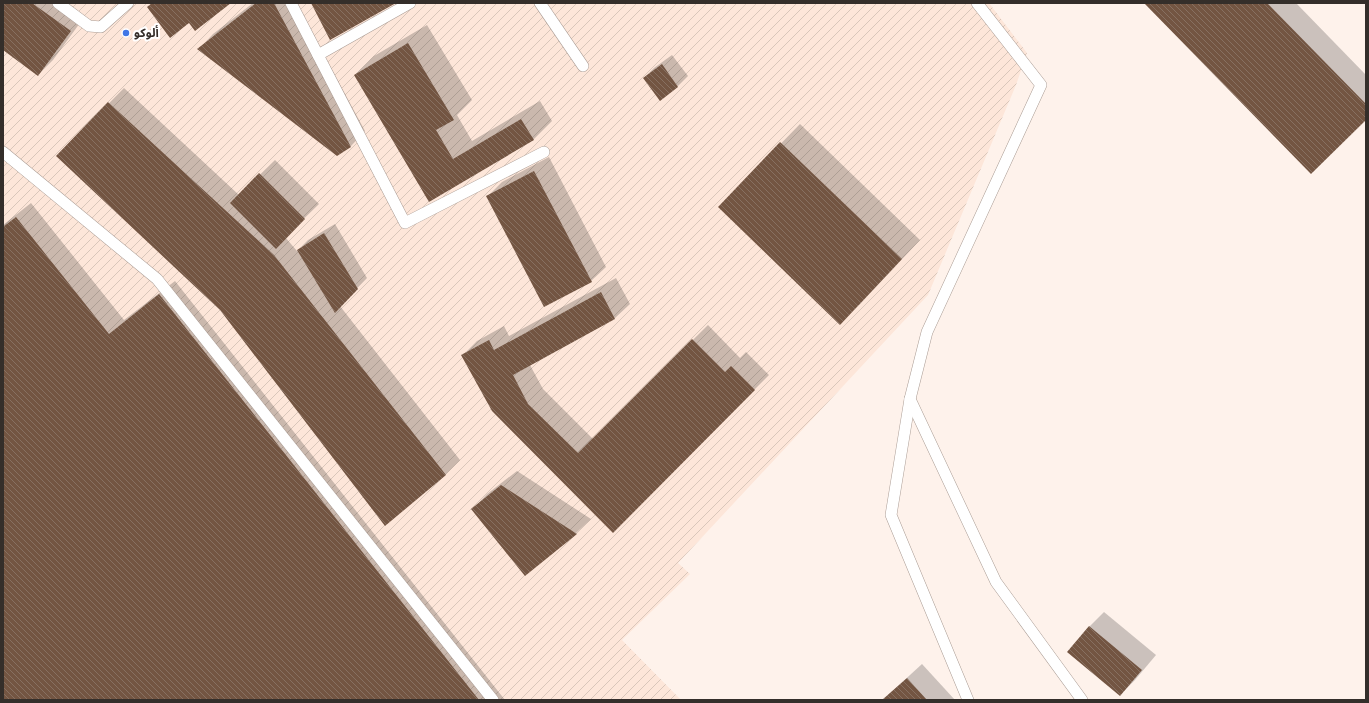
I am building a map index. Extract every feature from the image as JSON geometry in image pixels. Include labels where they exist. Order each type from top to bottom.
[{"type":"lane","points":[[58,3],[90,26],[101,27],[128,3]]},
{"type":"lane","points":[[291,3],[405,223],[544,152]]},
{"type":"lane","points":[[318,55],[410,3]]},
{"type":"lane","points":[[540,3],[583,66]]},
{"type":"lane","points":[[968,700],[891,515],[910,400],[927,332],[1041,85],[978,3]]},
{"type":"lane","points":[[3,152],[157,280],[493,700]]},
{"type":"lane","points":[[910,400],[996,582],[1082,700]]},
{"type":"shaded area","points":[[3,3],[989,3],[1027,53],[1016,85],[928,295],[678,563],[690,574],[622,640],[681,700],[3,700]]},
{"type":"building","points":[[3,3],[32,3],[71,31],[38,76],[3,50]]},
{"type":"building","points":[[152,3],[231,3],[195,31],[189,23],[170,38],[147,7]]},
{"type":"building","points":[[256,3],[274,3],[351,147],[337,156],[197,49]]},
{"type":"building","points":[[311,3],[396,3],[330,40]]},
{"type":"building","points":[[1144,3],[1267,3],[1366,104],[1366,120],[1311,174]]},
{"type":"building","points":[[408,43],[454,120],[436,130],[453,159],[521,119],[534,140],[429,202],[354,75]]},
{"type":"building","points":[[662,64],[678,87],[660,101],[643,78]]},
{"type":"building","points":[[108,102],[274,255],[446,475],[385,526],[220,310],[56,156]]},
{"type":"building","points":[[780,142],[902,259],[840,325],[718,207]]},
{"type":"building","points":[[534,171],[592,282],[544,307],[486,196]]},
{"type":"building","points":[[259,173],[305,219],[276,249],[230,203]]},
{"type":"building","points":[[16,217],[109,334],[159,294],[479,700],[3,700],[3,227]]},
{"type":"building","points":[[324,233],[358,289],[335,313],[297,250]]},
{"type":"building","points":[[601,292],[615,319],[513,375],[528,404],[578,453],[692,339],[725,372],[731,366],[755,390],[613,533],[492,411],[461,355],[489,340],[494,350]]},
{"type":"building","points":[[501,485],[577,534],[525,576],[471,509]]},
{"type":"building","points":[[1089,626],[1142,670],[1120,696],[1067,652]]},
{"type":"building","points":[[907,678],[927,700],[882,700]]},
{"type":"place","name":"ألوكو","points":[[126,33]]}]
